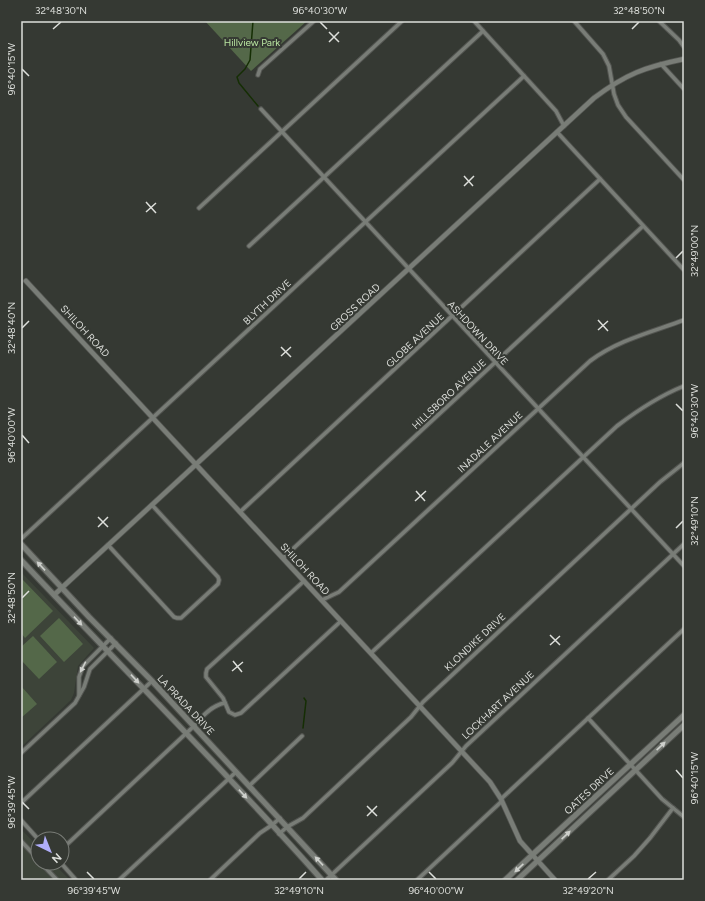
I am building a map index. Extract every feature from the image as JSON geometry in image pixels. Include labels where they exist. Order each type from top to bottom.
[{"type":"main road","name":"LA PRADA DRIVE","points":[[21,544],[152,681],[336,880]]},
{"type":"main road","name":"LA PRADA DRIVE","points":[[21,560],[144,688],[322,880]]},
{"type":"main road","name":"OATES DRIVE","points":[[505,880],[684,715]]},
{"type":"main road","name":"OATES DRIVE","points":[[517,880],[684,725]]},
{"type":"street","points":[[258,76],[260,69],[314,21]]},
{"type":"street","points":[[199,208],[402,21]]},
{"type":"street","points":[[474,21],[556,110],[564,126]]},
{"type":"street","points":[[574,21],[603,54],[609,66],[618,105],[626,117],[684,180]]},
{"type":"street","points":[[660,21],[684,47]]},
{"type":"street","points":[[249,246],[482,31]]},
{"type":"street","name":"GROSS ROAD","points":[[54,595],[594,98],[613,84],[640,70],[684,59]]},
{"type":"street","points":[[660,64],[684,89]]},
{"type":"street","name":"BLYTH DRIVE","points":[[21,539],[524,76]]},
{"type":"street","name":"ASHDOWN DRIVE","points":[[261,109],[684,566]]},
{"type":"street","points":[[557,132],[684,270]]},
{"type":"street","name":"GLOBE AVENUE","points":[[240,512],[600,179]]},
{"type":"street","name":"HILLSBORO AVENUE","points":[[283,558],[643,226]]},
{"type":"street","name":"SHILOH ROAD","points":[[26,281],[490,782],[501,800],[520,842],[555,880]]},
{"type":"street","name":"INADALE AVENUE","points":[[322,600],[339,592],[590,361],[615,345],[684,320]]},
{"type":"street","points":[[371,654],[617,426],[636,411],[684,386]]},
{"type":"street","name":"KLONDIKE DRIVE","points":[[279,834],[286,827],[303,818],[411,717],[420,706],[660,482],[684,463]]},
{"type":"street","points":[[108,545],[174,617],[181,618],[218,584],[219,580],[218,577],[152,505]]},
{"type":"street","name":"LOCKHART AVENUE","points":[[326,880],[452,764],[462,751],[684,544]]},
{"type":"street","points":[[304,581],[207,669],[206,677],[220,694],[226,708],[231,714],[235,715],[241,713],[341,621]]},
{"type":"street","points":[[417,880],[684,629]]},
{"type":"street","points":[[79,696],[80,671],[86,661],[111,638]]},
{"type":"street","points":[[21,753],[71,707],[79,696],[90,669],[116,643]]},
{"type":"street","points":[[21,803],[152,681]]},
{"type":"street","points":[[70,842],[212,708],[225,703]]},
{"type":"street","points":[[588,718],[635,770],[684,817]]},
{"type":"street","points":[[249,786],[302,736]]},
{"type":"street","points":[[119,880],[236,772]]},
{"type":"street","points":[[608,880],[646,842],[673,808]]},
{"type":"street","points":[[210,880],[260,833],[272,826],[280,818]]},
{"type":"street","points":[[21,820],[31,831]]},
{"type":"street","points":[[21,841],[30,851]]},
{"type":"street","points":[[49,871],[57,880]]},
{"type":"street","points":[[68,871],[76,880]]},
{"type":"shaded area","points":[[21,572],[94,648],[78,666],[74,693],[71,700],[21,747]]},
{"type":"shaded area","points":[[21,829],[30,839],[30,871],[61,871],[70,880],[21,880]]},
{"type":"green space","name":"Hillview Park","points":[[205,21],[307,21],[251,71]]},
{"type":"green space","points":[[21,578],[53,611],[25,638],[21,633]]},
{"type":"green space","points":[[59,618],[83,644],[64,662],[40,636]]},
{"type":"green space","points":[[33,636],[57,662],[39,679],[21,660],[21,647]]},
{"type":"green space","points":[[21,686],[37,704],[21,718]]},
{"type":"waterway","points":[[253,21],[250,60],[245,69],[237,77],[239,83],[258,106]]},
{"type":"waterway","points":[[303,728],[306,701],[304,698]]}]
